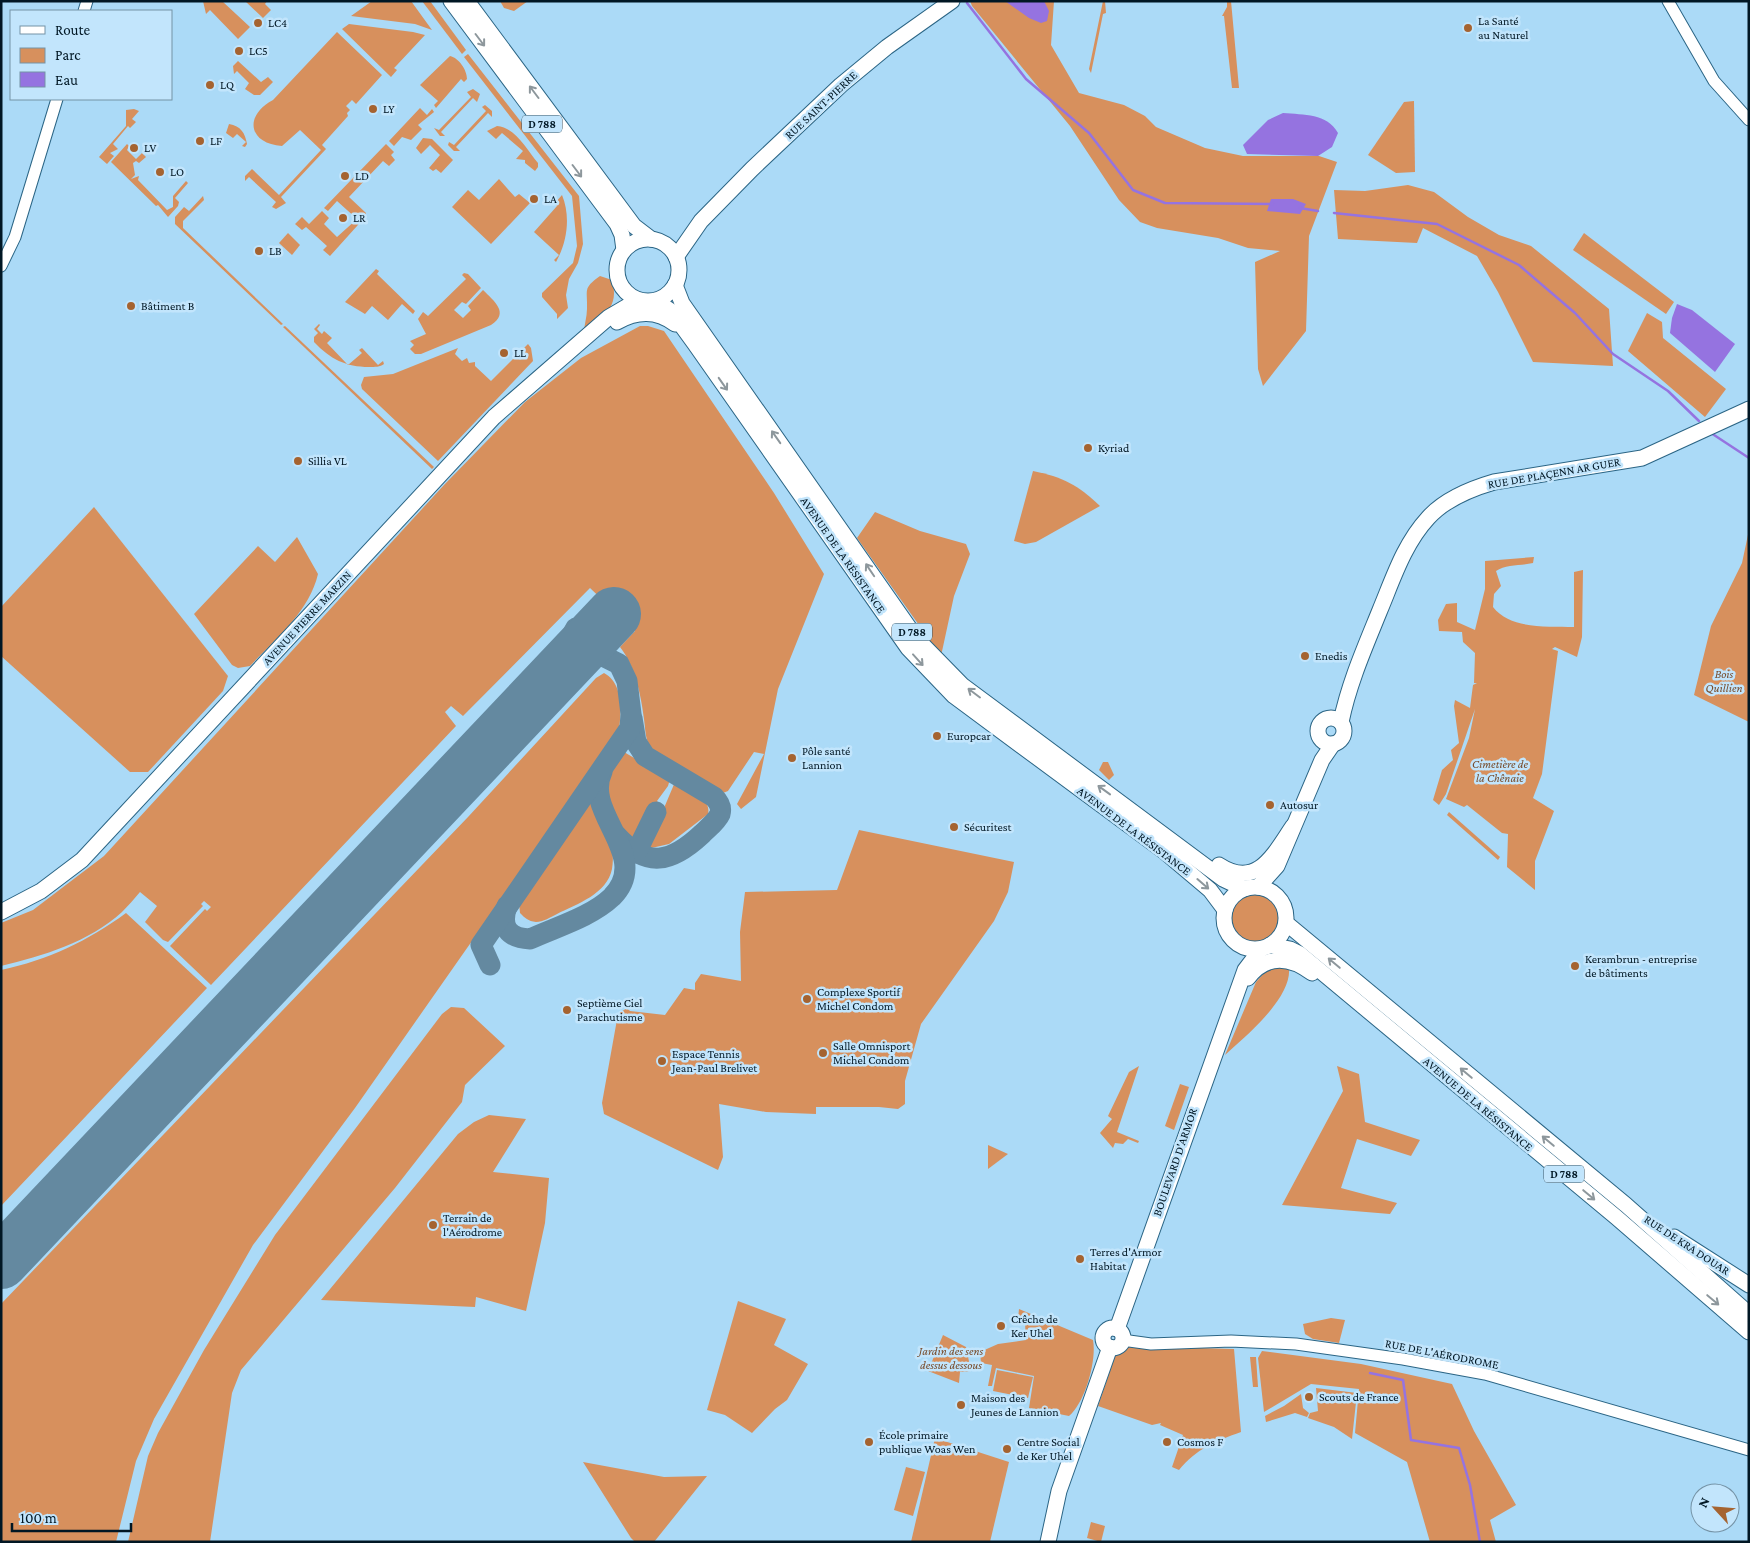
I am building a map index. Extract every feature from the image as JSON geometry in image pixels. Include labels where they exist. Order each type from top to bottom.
[{"type":"main road","name":"D 788","points":[[450,1],[617,224],[622,235],[624,250]]},
{"type":"main road","name":"D 788","points":[[467,1],[634,226],[655,240]]},
{"type":"main road","name":"RUE SAINT-PIERRE","points":[[676,257],[701,221],[752,169],[855,72],[887,46],[952,1]]},
{"type":"main road","name":"RUE SAINT-PIERRE","points":[[655,240],[683,233],[701,221]]},
{"type":"main road","points":[[655,240],[669,247],[676,257],[679,271],[675,285],[668,294],[656,301],[638,300],[628,295],[620,286],[617,267],[624,250],[634,242],[655,240]]},
{"type":"main road","name":"AVENUE DE LA RÉSISTANCE","points":[[675,285],[682,303],[917,639],[962,685],[1133,810],[1223,879],[1251,888]]},
{"type":"main road","name":"AVENUE PIERRE MARZIN","points":[[609,317],[617,300],[620,286]]},
{"type":"main road","name":"AVENUE PIERRE MARZIN","points":[[1,912],[53,883],[104,839],[494,417],[609,317],[638,300]]},
{"type":"main road","name":"AVENUE DE LA RÉSISTANCE","points":[[656,301],[671,311],[908,648],[930,673],[954,696],[1165,852],[1210,890],[1224,910]]},
{"type":"main road","points":[[580,342],[598,335],[628,316],[648,313],[673,322],[695,344]]},
{"type":"main road","name":"RUE DE PLAÇENN AR GUER","points":[[1341,722],[1348,689],[1404,555],[1419,530],[1443,505],[1478,487],[1494,482],[1642,458],[1749,409]]},
{"type":"main road","name":"RUE DE PLAÇENN AR GUER","points":[[1326,719],[1348,689]]},
{"type":"main road","points":[[1302,805],[1318,754],[1319,726],[1326,719],[1334,718],[1341,722],[1344,734],[1341,741],[1333,744],[1325,743],[1319,737]]},
{"type":"main road","points":[[1293,826],[1281,868],[1282,902],[1286,923],[1281,936],[1266,947],[1246,948],[1234,941],[1226,929],[1224,910],[1232,897],[1251,888],[1277,866],[1293,826],[1322,760],[1333,744]]},
{"type":"main road","points":[[1133,810],[1228,872],[1239,874],[1251,873],[1269,860],[1293,826]]},
{"type":"main road","points":[[1251,888],[1272,892],[1282,902]]},
{"type":"main road","name":"AVENUE DE LA RÉSISTANCE","points":[[1286,923],[1626,1206],[1749,1314]]},
{"type":"main road","name":"BOULEVARD D'ARMOR","points":[[1234,941],[1238,961],[1236,996]]},
{"type":"main road","name":"AVENUE DE LA RÉSISTANCE","points":[[1266,947],[1290,949],[1300,954],[1616,1217],[1749,1332]]},
{"type":"main road","name":"BOULEVARD D'ARMOR","points":[[1048,1542],[1058,1490],[1116,1339],[1248,963],[1266,947]]},
{"type":"main road","points":[[1236,996],[1255,968],[1270,961],[1284,960],[1307,969],[1376,1019]]},
{"type":"main road","name":"RUE DE KRA DOUAR","points":[[1626,1206],[1749,1285]]},
{"type":"street","points":[[1668,1],[1714,81],[1749,120]]},
{"type":"street","points":[[1,266],[15,236],[57,100]]},
{"type":"street","name":"RUE DE L'AÉRODROME","points":[[1116,1339],[1151,1344],[1231,1341],[1296,1344],[1403,1359],[1485,1374],[1749,1450]]},
{"type":"green space","points":[[203,1],[222,1],[250,27],[238,39],[210,10],[206,14]]},
{"type":"green space","points":[[245,1],[267,1],[265,4],[271,10],[263,18]]},
{"type":"green space","points":[[372,1],[411,1],[432,30],[415,24],[351,16]]},
{"type":"green space","points":[[422,1],[430,1],[466,50],[462,54]]},
{"type":"green space","points":[[500,1],[528,1],[514,11],[504,8]]},
{"type":"green space","points":[[970,1],[1054,1],[1051,45],[1079,93],[1124,105],[1145,116],[1156,127],[1205,148],[1243,156],[1319,156],[1337,162],[1309,236],[1306,331],[1263,386],[1258,369],[1255,262],[1280,251],[1248,248],[1218,238],[1157,228],[1140,222],[1119,200],[1070,126],[972,6]]},
{"type":"green space","points":[[1103,1],[1105,1],[1106,13],[1103,14],[1091,73],[1089,69]]},
{"type":"green space","points":[[1227,1],[1231,1],[1239,88],[1232,88],[1224,16],[1222,16],[1227,7]]},
{"type":"green space","points":[[349,24],[425,35],[394,68],[397,70],[391,77],[342,29]]},
{"type":"green space","points":[[337,32],[382,75],[356,104],[352,100],[346,106],[350,110],[347,113],[348,116],[322,145],[326,149],[281,197],[286,203],[276,209],[272,207],[276,202],[249,177],[245,181],[245,176],[252,169],[279,195],[321,150],[300,130],[282,146],[271,144],[262,140],[257,135],[254,121],[263,106],[273,100]]},
{"type":"green space","points":[[468,54],[579,196],[583,244],[578,263],[569,279],[566,295],[568,308],[557,319],[557,314],[542,297],[542,293],[573,263],[577,246],[572,196],[464,57]]},
{"type":"green space","points":[[450,56],[462,65],[467,79],[464,82],[461,79],[436,108],[434,105],[438,101],[420,85]]},
{"type":"green space","points":[[238,61],[261,82],[268,77],[273,82],[260,95],[254,95],[245,89],[249,83],[237,71],[234,74],[233,66]]},
{"type":"green space","points":[[473,89],[480,94],[477,102],[473,98],[441,132],[445,136],[440,136],[434,128],[439,130],[471,97],[467,92]]},
{"type":"green space","points":[[1414,101],[1415,172],[1396,173],[1368,155],[1404,102]]},
{"type":"green space","points":[[485,105],[492,111],[492,117],[488,113],[456,147],[460,151],[454,151],[448,145],[449,142],[454,145],[486,111],[482,107]]},
{"type":"green space","points":[[420,108],[427,115],[432,109],[434,112],[418,125],[422,129],[411,140],[402,137],[394,146],[389,141]]},
{"type":"green space","points":[[134,109],[139,111],[132,119],[136,122],[130,128],[128,126],[113,144],[118,149],[110,153],[114,156],[107,164],[99,157],[126,126],[126,110]]},
{"type":"green space","points":[[229,124],[237,126],[242,131],[247,144],[245,147],[242,146],[246,142],[237,134],[233,138],[226,133]]},
{"type":"green space","points":[[497,126],[509,130],[520,140],[538,163],[535,171],[525,163],[525,160],[516,159],[523,151],[502,133],[496,139],[487,131]]},
{"type":"green space","points":[[423,138],[432,139],[453,160],[441,173],[436,169],[433,171],[429,168],[440,155],[430,145],[421,154],[416,148]]},
{"type":"green space","points":[[127,144],[129,146],[127,150],[136,159],[142,153],[146,157],[139,163],[136,161],[133,163],[135,175],[131,179],[139,176],[138,180],[167,210],[173,207],[173,196],[186,181],[188,183],[175,198],[179,202],[178,206],[168,217],[158,205],[156,206],[111,162]]},
{"type":"green space","points":[[386,144],[394,152],[391,155],[395,160],[389,166],[383,161],[349,197],[366,213],[366,216],[330,256],[323,250],[327,246],[306,227],[302,230],[295,224],[302,217],[309,224],[322,211],[329,218],[324,224],[337,237],[357,219],[337,201],[328,211],[324,208]]},
{"type":"green space","points":[[499,179],[515,197],[519,194],[530,203],[491,244],[452,207],[468,190],[479,200]]},
{"type":"green space","points":[[1408,185],[1434,192],[1468,217],[1499,235],[1531,246],[1609,309],[1613,366],[1533,362],[1498,292],[1477,256],[1423,228],[1417,243],[1338,239],[1334,190],[1365,191]]},
{"type":"green space","points":[[562,195],[567,221],[563,246],[556,262],[554,260],[559,255],[534,232],[557,206],[555,203]]},
{"type":"green space","points":[[203,196],[204,200],[183,221],[183,228],[283,324],[281,325],[175,224],[175,217],[184,207],[189,211]]},
{"type":"green space","points":[[288,233],[300,245],[292,255],[279,243]]},
{"type":"green space","points":[[1584,233],[1674,302],[1666,314],[1573,250]]},
{"type":"green space","points":[[376,269],[379,271],[377,274],[415,311],[413,314],[402,304],[388,320],[372,306],[365,314],[345,302]]},
{"type":"green space","points":[[464,273],[468,274],[481,288],[466,304],[462,302],[454,310],[463,318],[471,310],[468,306],[483,290],[498,307],[500,312],[497,321],[421,354],[415,354],[410,349],[414,345],[410,341],[426,334],[418,319],[423,312],[428,316],[466,279],[462,275]]},
{"type":"green space","points":[[600,276],[612,280],[614,298],[608,311],[584,333],[587,312],[587,290]]},
{"type":"green space","points":[[1647,313],[1662,322],[1663,338],[1726,389],[1705,417],[1628,351]]},
{"type":"green space","points":[[319,324],[317,329],[322,334],[324,331],[332,338],[327,343],[347,364],[326,353],[314,342],[314,337],[318,333],[314,329]]},
{"type":"green space","points":[[285,326],[434,467],[432,469],[283,327]]},
{"type":"green space","points":[[640,326],[648,326],[664,331],[774,493],[824,574],[778,689],[756,797],[741,809],[737,804],[764,754],[754,752],[728,791],[723,793],[715,792],[652,751],[647,738],[636,681],[630,663],[620,647],[635,631],[590,588],[463,716],[451,706],[445,712],[456,726],[211,985],[170,946],[205,909],[207,911],[211,907],[204,901],[201,904],[203,906],[168,942],[163,940],[145,922],[157,906],[140,892],[109,923],[80,940],[33,958],[1,966],[1,923],[33,910],[104,856],[444,485],[525,402],[581,358]]},
{"type":"green space","points":[[528,344],[531,348],[533,361],[438,461],[362,389],[361,385],[364,377],[393,374],[458,348],[455,354],[462,361],[467,358],[469,363],[475,362],[475,366],[491,381]]},
{"type":"green space","points":[[362,348],[378,365],[383,361],[384,364],[379,366],[361,367],[349,364],[362,353],[359,350]]},
{"type":"green space","points":[[1033,471],[1070,483],[1100,506],[1036,542],[1025,544],[1014,541]]},
{"type":"green space","points":[[94,507],[228,676],[223,691],[148,772],[130,772],[1,656],[1,607]]},
{"type":"green space","points":[[875,512],[920,531],[966,544],[970,554],[954,596],[941,656],[857,538]]},
{"type":"green space","name":"Bois Quillien","points":[[1749,530],[1749,722],[1694,695],[1711,626],[1742,563]]},
{"type":"green space","points":[[297,537],[318,574],[314,588],[299,612],[281,635],[250,666],[238,668],[232,665],[194,614],[258,546],[275,562]]},
{"type":"green space","name":"Cimetière de la Chênaie","points":[[1534,557],[1533,563],[1509,566],[1496,571],[1501,586],[1494,594],[1493,607],[1509,620],[1530,625],[1574,627],[1574,572],[1583,570],[1582,637],[1577,657],[1555,647],[1552,649],[1558,651],[1542,774],[1533,798],[1554,811],[1535,861],[1535,890],[1507,867],[1508,834],[1502,833],[1467,805],[1464,807],[1446,799],[1469,738],[1475,709],[1446,794],[1439,805],[1433,800],[1442,770],[1453,760],[1451,750],[1459,743],[1454,706],[1455,700],[1470,708],[1473,685],[1477,683],[1474,683],[1475,653],[1463,642],[1462,632],[1439,631],[1438,620],[1446,604],[1457,603],[1457,622],[1475,630],[1485,589],[1485,561]]},
{"type":"green space","points":[[604,673],[615,684],[618,691],[620,699],[619,731],[355,1108],[253,1245],[154,1419],[136,1461],[116,1542],[1,1542],[1,1304],[468,817],[596,678]]},
{"type":"green space","points":[[624,752],[670,779],[668,786],[657,801],[664,808],[675,782],[698,794],[706,803],[708,814],[669,844],[647,849],[663,815],[650,808],[635,844],[617,825],[606,799],[607,778]]},
{"type":"green space","points":[[1103,762],[1108,762],[1114,775],[1109,780],[1099,770]]},
{"type":"green space","points":[[591,800],[604,825],[610,842],[613,860],[609,878],[598,892],[582,902],[544,920],[536,922],[525,918],[520,913],[519,903]]},
{"type":"green space","points":[[1449,812],[1500,857],[1498,860],[1447,815]]},
{"type":"green space","name":"Complexe Sportif Michel Condom","points":[[859,830],[1014,862],[1008,892],[994,921],[921,1024],[905,1081],[905,1104],[898,1109],[879,1107],[816,1107],[816,1114],[766,1112],[719,1104],[723,1157],[718,1170],[604,1114],[602,1103],[618,1014],[627,1008],[630,1011],[665,1015],[684,988],[695,990],[695,983],[701,974],[741,981],[740,932],[745,892],[837,890]]},
{"type":"green space","points":[[1254,892],[1264,894],[1272,900],[1278,908],[1280,918],[1278,928],[1272,936],[1264,942],[1254,944],[1244,942],[1236,936],[1230,928],[1228,918],[1230,908],[1236,900],[1244,894]]},
{"type":"green space","points":[[126,913],[207,988],[1,1206],[1,970],[35,961],[67,948],[82,941]]},
{"type":"green space","points":[[1276,967],[1289,968],[1288,980],[1283,992],[1266,1016],[1225,1055],[1256,982],[1265,972]]},
{"type":"green space","points":[[451,1007],[464,1008],[505,1046],[465,1085],[462,1102],[395,1188],[241,1370],[232,1393],[210,1542],[128,1542],[148,1456],[158,1433],[204,1350],[275,1235],[442,1014]]},
{"type":"green space","points":[[1139,1066],[1117,1132],[1139,1141],[1138,1143],[1128,1139],[1123,1144],[1115,1143],[1113,1148],[1100,1133],[1112,1119],[1108,1116],[1129,1072]]},
{"type":"green space","points":[[1337,1066],[1359,1074],[1365,1122],[1420,1140],[1411,1156],[1357,1139],[1341,1188],[1397,1203],[1390,1214],[1282,1205],[1343,1091]]},
{"type":"green space","points":[[1180,1084],[1189,1087],[1174,1130],[1165,1126]]},
{"type":"green space","points":[[489,1115],[526,1119],[493,1172],[549,1178],[545,1223],[526,1311],[476,1297],[475,1307],[321,1300],[458,1134],[474,1122]]},
{"type":"green space","points":[[988,1145],[1008,1154],[988,1169]]},
{"type":"green space","points":[[738,1301],[786,1319],[774,1345],[808,1364],[787,1400],[775,1409],[752,1433],[725,1415],[707,1410]]},
{"type":"green space","points":[[1019,1309],[1093,1340],[1093,1358],[1085,1392],[1075,1410],[1069,1416],[1029,1408],[1034,1376],[996,1368],[992,1386],[988,1386],[992,1365],[981,1363],[980,1352],[998,1344],[1026,1340],[1025,1323],[1018,1319]]},
{"type":"green space","points":[[1331,1318],[1345,1320],[1339,1343],[1313,1339],[1305,1334],[1303,1324]]},
{"type":"green space","name":"Jardin des sens dessus dessous","points":[[943,1335],[966,1347],[971,1371],[960,1372],[959,1383],[928,1371]]},
{"type":"green space","points":[[1129,1346],[1234,1349],[1241,1432],[1207,1446],[1192,1456],[1179,1470],[1172,1467],[1183,1435],[1160,1425],[1161,1423],[1152,1425],[1098,1406],[1115,1356]]},
{"type":"green space","points":[[1262,1351],[1361,1364],[1452,1384],[1474,1431],[1516,1505],[1490,1520],[1496,1542],[1430,1542],[1407,1462],[1355,1433],[1359,1389],[1311,1384],[1264,1412],[1258,1358]]},
{"type":"green space","points":[[1250,1357],[1256,1357],[1258,1387],[1253,1387]]},
{"type":"green space","points":[[997,1370],[1033,1377],[1028,1398],[993,1391]]},
{"type":"green space","points":[[1316,1388],[1357,1393],[1352,1439],[1334,1427],[1308,1418],[1310,1413],[1318,1411]]},
{"type":"green space","points":[[1301,1394],[1303,1408],[1309,1413],[1307,1417],[1295,1413],[1266,1422],[1265,1416]]},
{"type":"green space","points":[[935,1438],[1009,1462],[990,1542],[911,1542]]},
{"type":"green space","points":[[583,1462],[664,1477],[707,1476],[654,1542],[635,1542]]},
{"type":"green space","points":[[906,1467],[925,1472],[913,1516],[894,1510]]},
{"type":"green space","points":[[1091,1522],[1105,1526],[1101,1542],[1087,1538]]},
{"type":"water","points":[[1005,1],[1044,1],[1049,11],[1047,21],[1041,23],[1029,18]]},
{"type":"water","points":[[1283,113],[1314,116],[1328,122],[1338,133],[1332,147],[1318,156],[1247,154],[1243,145],[1268,120]]},
{"type":"water","points":[[1271,199],[1293,199],[1306,204],[1300,214],[1267,211]]},
{"type":"water","points":[[1677,304],[1692,310],[1735,344],[1715,372],[1670,333],[1672,318]]},
{"type":"waterway","points":[[967,3],[1026,79],[1089,133],[1133,190],[1165,203],[1273,204]]},
{"type":"waterway","points":[[1300,208],[1318,211]]},
{"type":"waterway","points":[[1334,213],[1437,224],[1519,265],[1575,313],[1613,354],[1668,391],[1699,421]]},
{"type":"waterway","points":[[1711,433],[1749,458]]},
{"type":"waterway","points":[[1370,1373],[1403,1380],[1411,1440],[1459,1448],[1470,1485],[1480,1542]]},
{"type":"taxiway","points":[[559,671],[576,628],[588,629],[594,635],[597,646],[592,657]]},
{"type":"taxiway","points":[[490,965],[481,945],[630,728],[631,714],[627,681],[619,664],[603,656],[596,656],[570,663],[559,671]]},
{"type":"taxiway","points":[[616,835],[627,846],[638,853],[659,858],[669,856],[691,844],[717,819],[721,811],[720,805],[714,797],[645,756],[636,742],[632,718]]},
{"type":"taxiway","points":[[507,906],[505,925],[508,930],[511,934],[530,939],[584,916],[604,904],[623,882],[625,866],[622,850],[601,803],[598,787],[602,772]]},
{"type":"taxiway","points":[[636,853],[656,812]]},
{"type":"runway","points":[[1,1262],[614,614]]},
{"type":"place","name":"LC4","points":[[258,23]]},
{"type":"place","name":"La Santé au Naturel","points":[[1468,28]]},
{"type":"place","name":"LC5","points":[[239,51]]},
{"type":"place","name":"LQ","points":[[210,85]]},
{"type":"place","name":"LY","points":[[373,109]]},
{"type":"place","name":"LF","points":[[200,141]]},
{"type":"place","name":"LV","points":[[134,148]]},
{"type":"place","name":"LO","points":[[160,172]]},
{"type":"place","name":"LD","points":[[345,176]]},
{"type":"place","name":"LA","points":[[534,199]]},
{"type":"place","name":"LR","points":[[343,218]]},
{"type":"place","name":"LB","points":[[259,251]]},
{"type":"place","name":"Bâtiment B","points":[[131,306]]},
{"type":"place","name":"LL","points":[[504,353]]},
{"type":"place","name":"Kyriad","points":[[1088,448]]},
{"type":"place","name":"Sillia VL","points":[[298,461]]},
{"type":"place","name":"Enedis","points":[[1305,656]]},
{"type":"place","name":"Europcar","points":[[937,736]]},
{"type":"place","name":"Pôle santé Lannion","points":[[792,758]]},
{"type":"place","name":"Autosur","points":[[1270,805]]},
{"type":"place","name":"Sécuritest","points":[[954,827]]},
{"type":"place","name":"Kerambrun - entreprise de bâtiments","points":[[1575,966]]},
{"type":"place","name":"Complexe Sportif Michel Condom","points":[[807,999]]},
{"type":"place","name":"Septième Ciel Parachutisme","points":[[567,1010]]},
{"type":"place","name":"Salle Omnisport Michel Condom","points":[[823,1053]]},
{"type":"place","name":"Espace Tennis Jean-Paul Brelivet","points":[[662,1061]]},
{"type":"place","name":"Terrain de l'Aérodrome","points":[[433,1225]]},
{"type":"place","name":"Terres d'Armor Habitat","points":[[1080,1259]]},
{"type":"place","name":"Crêche de Ker Uhel","points":[[1001,1326]]},
{"type":"place","name":"Scouts de France","points":[[1309,1397]]},
{"type":"place","name":"Maison des Jeunes de Lannion","points":[[961,1405]]},
{"type":"place","name":"École primaire publique Woas Wen","points":[[869,1442]]},
{"type":"place","name":"Cosmos F","points":[[1167,1442]]},
{"type":"place","name":"Centre Social de Ker Uhel","points":[[1007,1449]]}]
